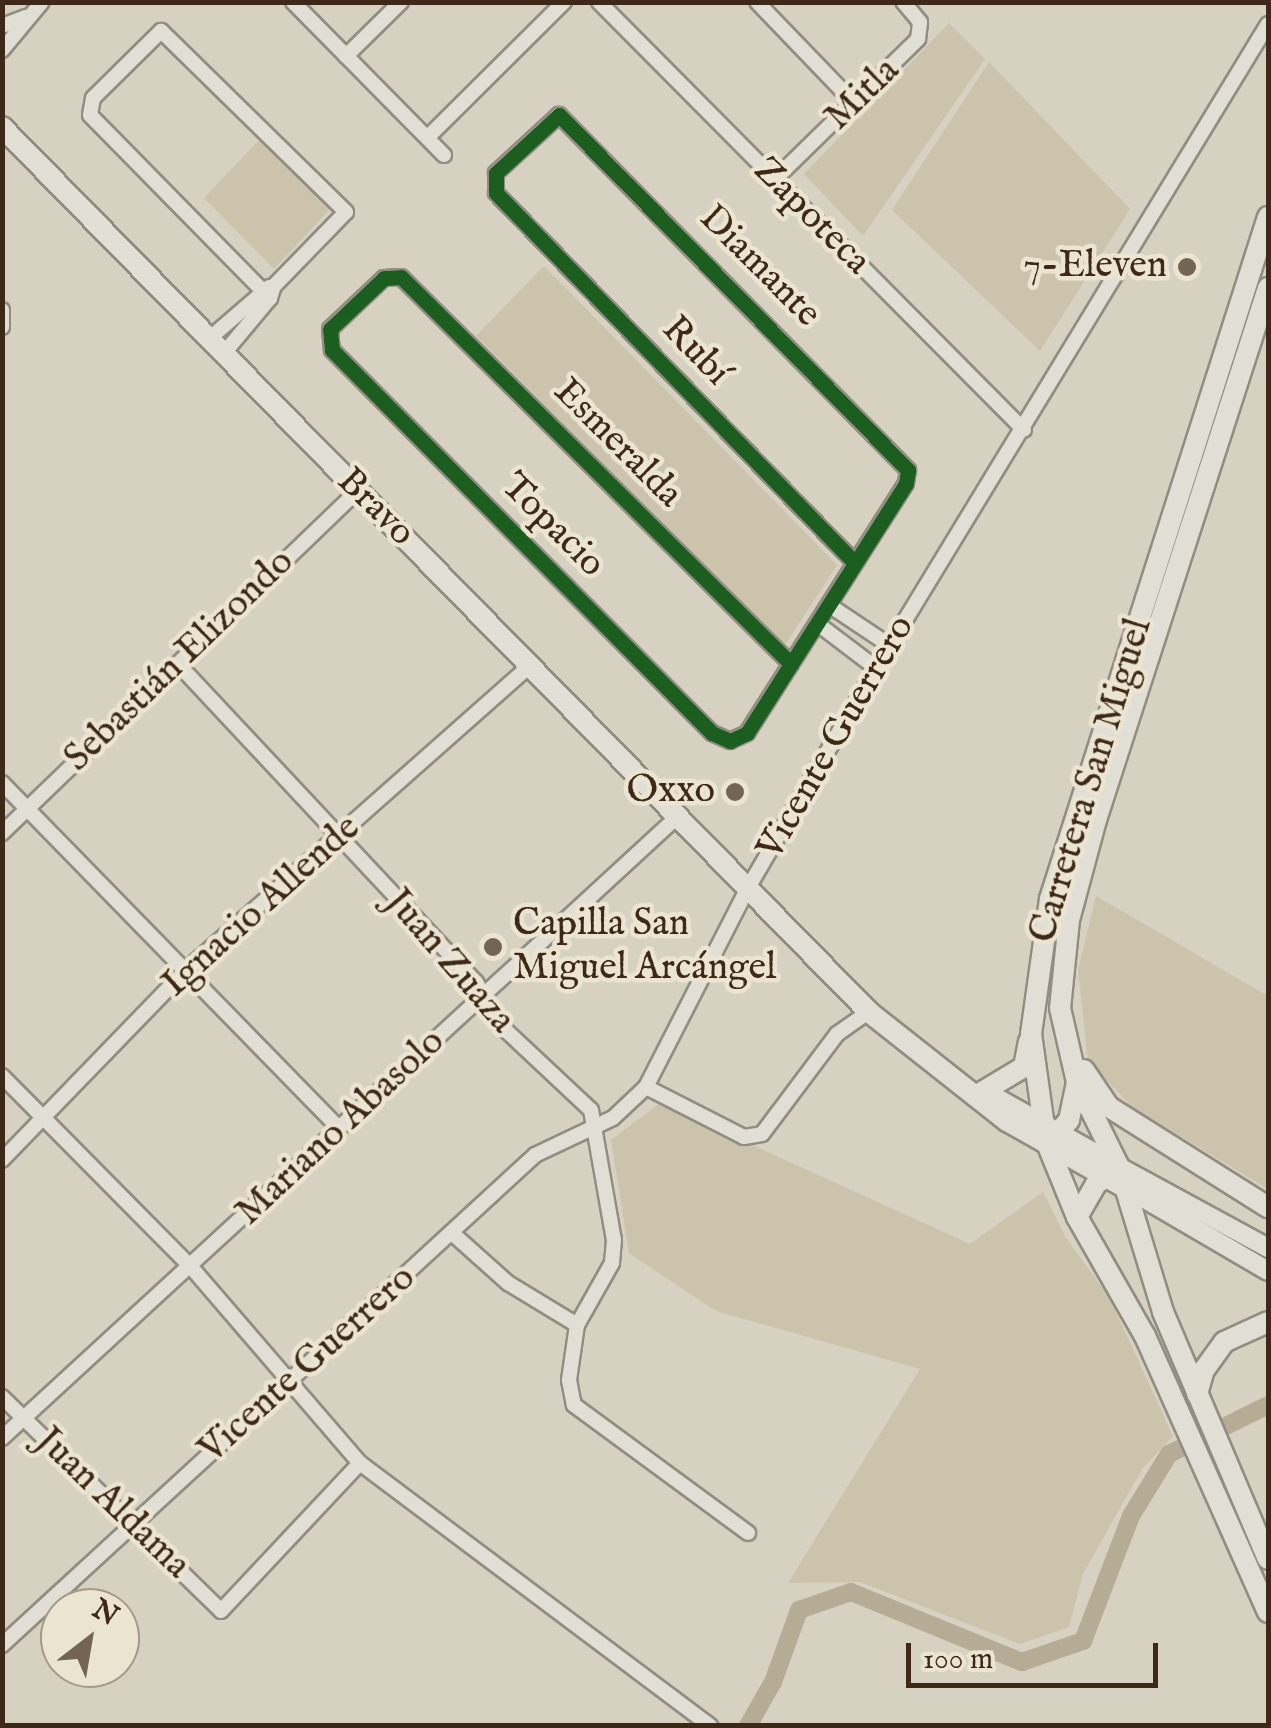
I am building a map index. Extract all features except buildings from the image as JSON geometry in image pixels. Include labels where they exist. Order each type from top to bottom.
[{"type":"main road","name":"Bravo","points":[[2,127],[869,1012],[976,1090]]},
{"type":"main road","name":"Carretera San Miguel","points":[[1268,217],[1054,885],[1031,1034],[1065,1190],[1077,1218],[1145,1336],[1181,1420],[1268,1559]]},
{"type":"main road","name":"Carretera San Miguel","points":[[1268,288],[1096,820],[1069,920],[1060,1008],[1077,1082],[1117,1177],[1163,1312],[1199,1401],[1217,1472],[1268,1612]]},
{"type":"main road","points":[[1060,1008],[1078,1058],[1109,1107],[1268,1208]]},
{"type":"main road","points":[[976,1090],[1024,1067],[1031,1034]]},
{"type":"main road","points":[[1052,1133],[1077,1082]]},
{"type":"main road","points":[[976,1090],[1065,1190]]},
{"type":"main road","points":[[976,1090],[1052,1133],[1117,1177],[1077,1218]]},
{"type":"main road","points":[[1006,1121],[1052,1133]]},
{"type":"main road","points":[[1199,1401],[1204,1370],[1224,1342],[1268,1322]]},
{"type":"street","points":[[2,50],[42,2]]},
{"type":"street","points":[[292,2],[444,155]]},
{"type":"street","points":[[346,56],[402,2]]},
{"type":"street","points":[[428,137],[564,2]]},
{"type":"street","name":"Zapoteca","points":[[599,2],[1024,430]]},
{"type":"street","points":[[757,2],[855,104]]},
{"type":"street","name":"Mitla","points":[[774,180],[918,39],[920,22],[903,2]]},
{"type":"street","points":[[16,36],[4,23],[26,17]]},
{"type":"street","name":"Vicente Guerrero","points":[[2,1646],[535,1155],[598,1125],[646,1087],[748,888],[889,645],[1024,430],[1268,24]]},
{"type":"street","points":[[218,345],[341,222],[345,209],[160,31],[93,98],[89,111],[269,291]]},
{"type":"street","name":"Diamante","points":[[492,185],[500,168],[559,115],[908,470],[906,483],[854,561]]},
{"type":"street","name":"Rubí","points":[[492,185],[854,561]]},
{"type":"street","name":"Topacio","points":[[394,274],[334,324],[327,339],[332,350],[712,733],[730,741],[748,733],[791,664]]},
{"type":"street","name":"Esmeralda","points":[[394,274],[791,664]]},
{"type":"street","points":[[2,310],[2,327]]},
{"type":"street","name":"Sebastián Elizondo","points":[[2,832],[358,491]]},
{"type":"street","points":[[791,664],[854,561]]},
{"type":"street","points":[[830,605],[889,645]]},
{"type":"street","points":[[818,624],[876,668]]},
{"type":"street","name":"Juan Zuaza","points":[[178,664],[482,996],[498,1024],[591,1110],[598,1125]]},
{"type":"street","name":"Ignacio Allende","points":[[2,1160],[187,969],[532,665]]},
{"type":"street","points":[[2,783],[338,1128]]},
{"type":"street","name":"Mariano Abasolo","points":[[2,1438],[192,1268],[338,1128],[677,817]]},
{"type":"street","points":[[646,1087],[744,1137],[773,1126],[838,1034],[869,1012]]},
{"type":"street","points":[[2,1076],[192,1268],[360,1463],[710,1726]]},
{"type":"street","points":[[598,1125],[614,1216],[612,1263],[577,1325],[569,1380],[580,1414],[748,1533]]},
{"type":"street","points":[[1117,1177],[1268,1248]]},
{"type":"street","points":[[1117,1177],[1268,1271]]},
{"type":"street","points":[[452,1232],[508,1283],[577,1325]]},
{"type":"street","name":"Juan Aldama","points":[[2,1397],[221,1611],[360,1463]]},
{"type":"shaded area","points":[[949,23],[985,59],[863,236],[804,174]]},
{"type":"shaded area","points":[[989,62],[1130,209],[1040,351],[892,210]]},
{"type":"shaded area","points":[[263,136],[332,207],[274,269],[204,198]]},
{"type":"shaded area","points":[[544,266],[837,565],[785,645],[476,336]]},
{"type":"shaded area","points":[[1096,896],[1268,996],[1268,1189],[1132,1107],[1088,1060],[1078,970]]},
{"type":"shaded area","points":[[660,1103],[970,1244],[1043,1192],[1066,1238],[1109,1297],[1173,1436],[1142,1469],[1083,1574],[1069,1627],[1020,1644],[860,1582],[788,1583],[920,1369],[716,1311],[629,1253],[611,1140]]},
{"type":"waterway","points":[[748,1726],[773,1682],[799,1610],[851,1592],[1022,1662],[1083,1641],[1131,1516],[1169,1454],[1268,1405]]},
{"type":"cycle path","points":[[791,664],[401,277],[384,278],[330,329],[332,350],[712,733],[730,741],[747,733],[906,483],[908,470],[559,115],[496,173],[496,193],[853,561]]},
{"type":"place","name":"7-Eleven","points":[[1187,267]]},
{"type":"place","name":"Oxxo","points":[[735,792]]},
{"type":"place","name":"Capilla San Miguel Arcángel","points":[[493,947]]}]
